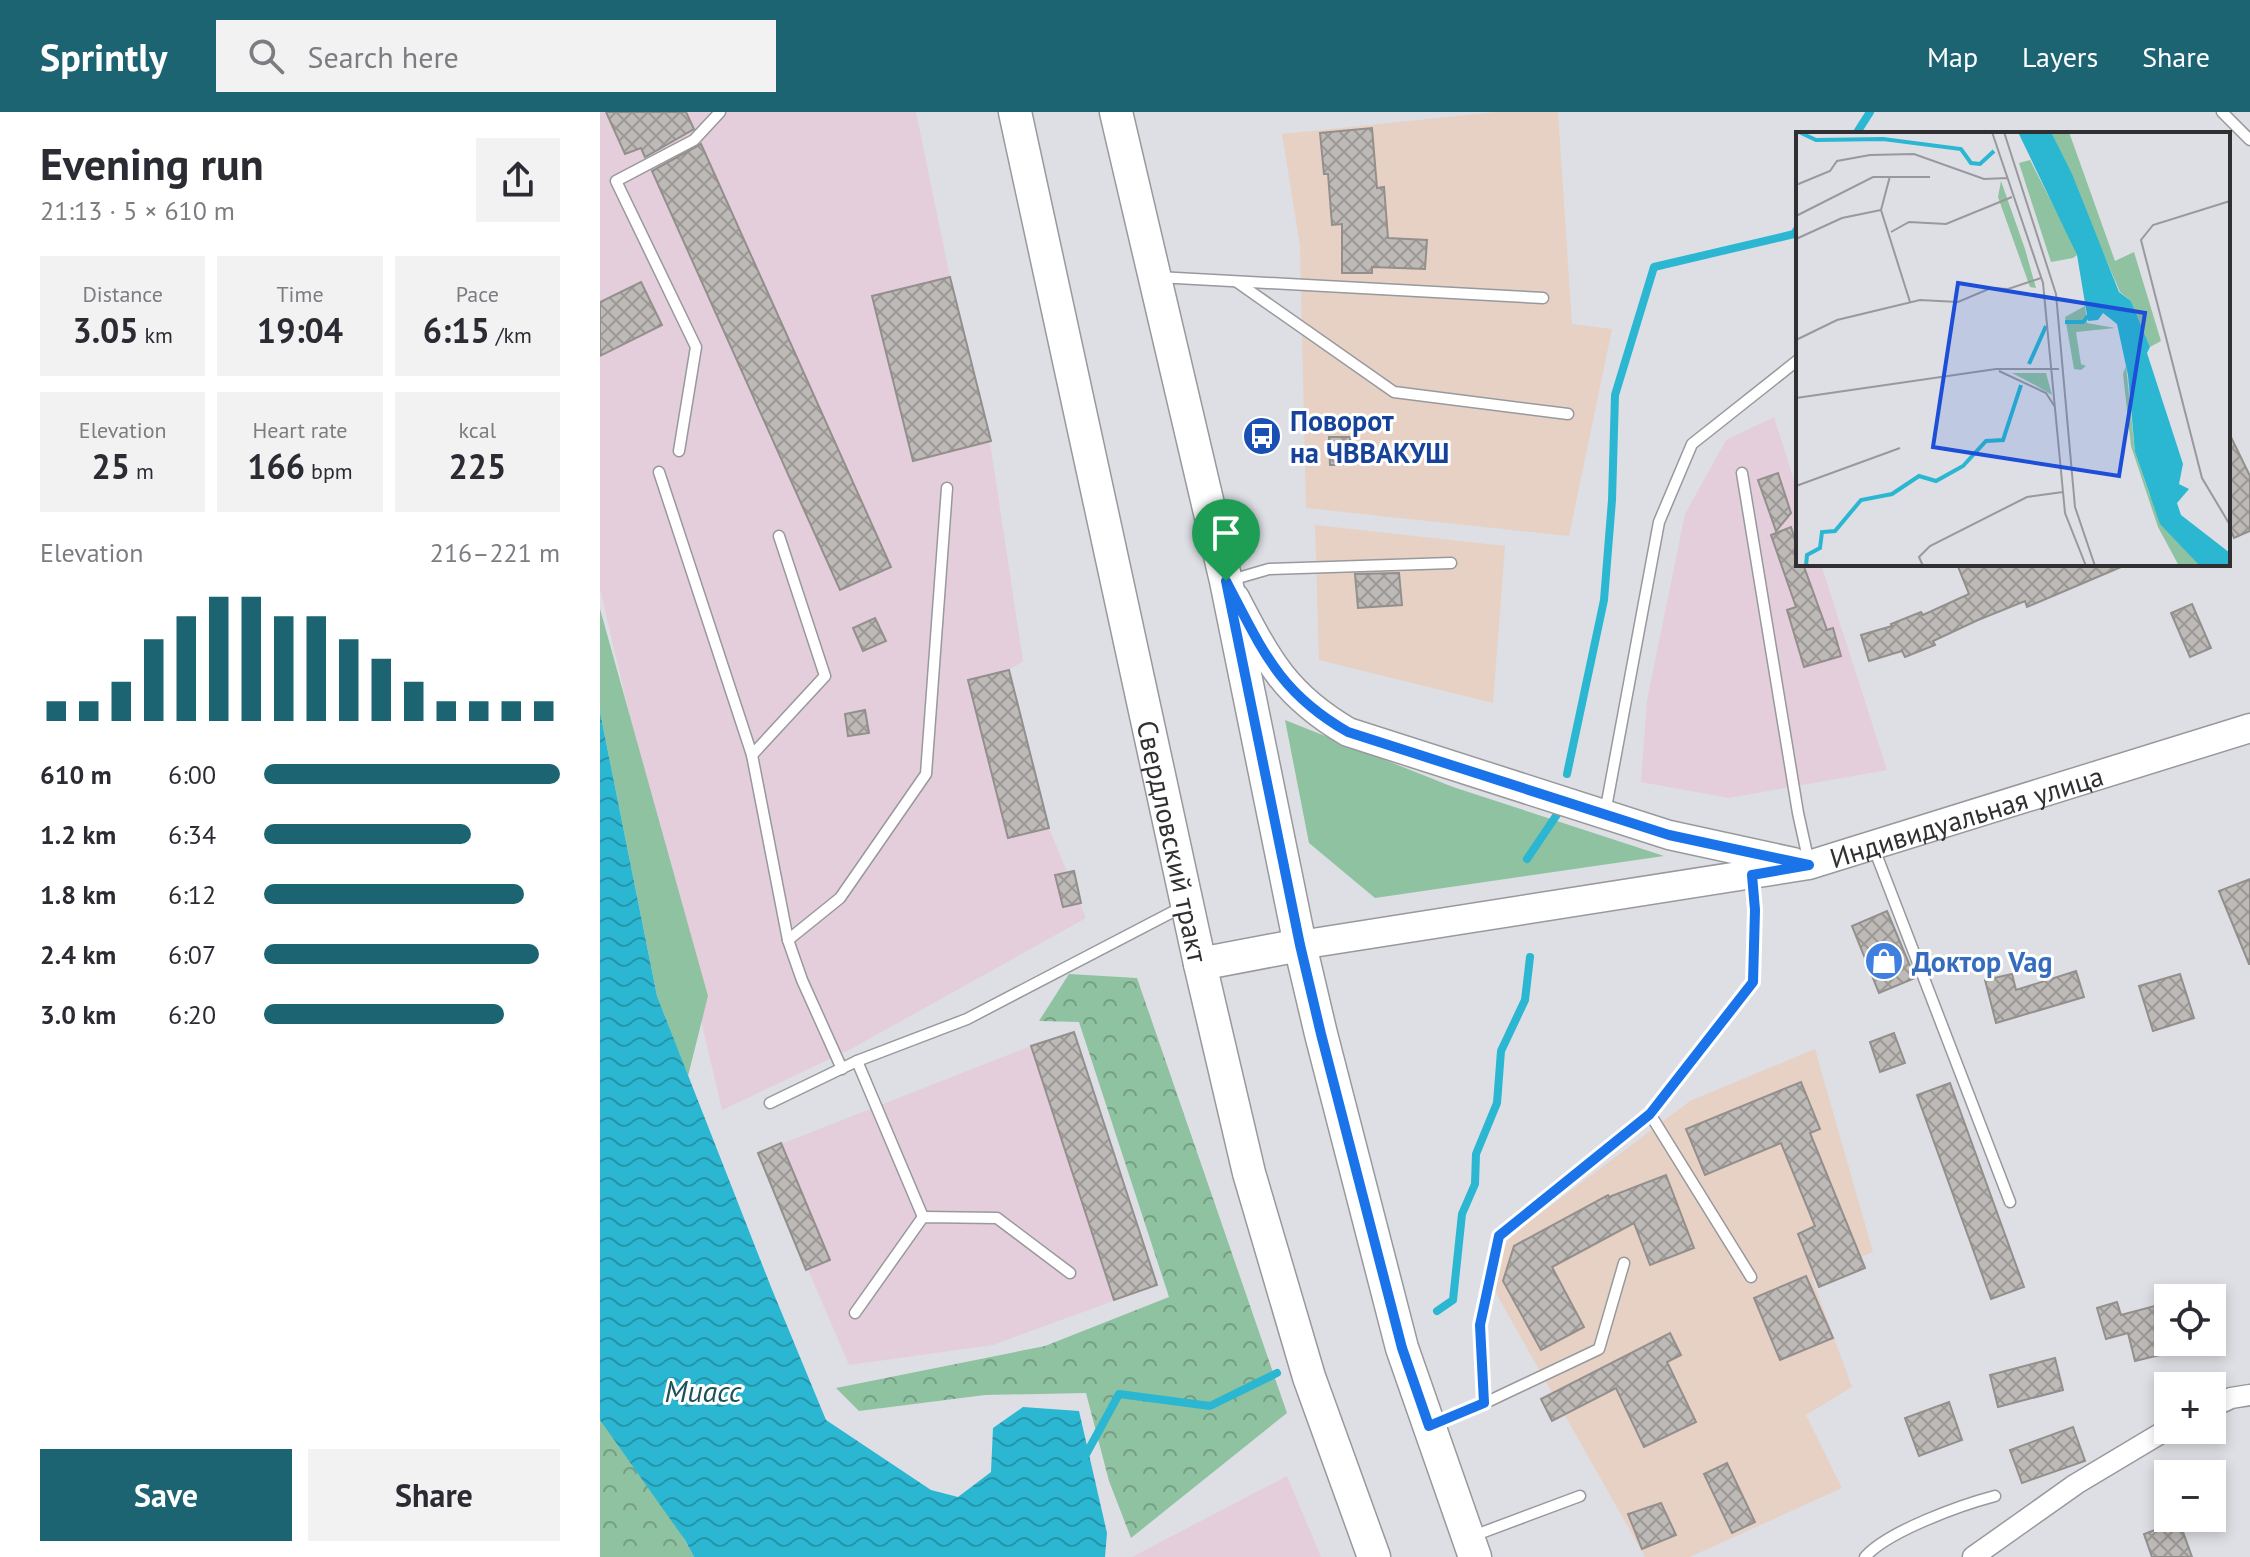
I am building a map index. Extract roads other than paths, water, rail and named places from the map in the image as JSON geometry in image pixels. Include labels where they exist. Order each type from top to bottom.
[{"type":"main road","name":"Свердловский тракт","points":[[1015,112],[1200,964],[1249,1173],[1304,1362],[1374,1557]]},
{"type":"main road","points":[[1116,112],[1226,581],[1300,945],[1402,1348],[1471,1547]]},
{"type":"main road","points":[[1226,581],[1264,653],[1291,690],[1320,716],[1348,732],[1669,835],[1809,865]]},
{"type":"main road","name":"Индивидуальная улица","points":[[1300,945],[1809,865],[2250,728]]},
{"type":"main road","points":[[1200,964],[1300,945]]},
{"type":"street","points":[[2226,1400],[2250,1395]]},
{"type":"street","points":[[1973,1557],[2076,1484],[2154,1437]]},
{"type":"lane","points":[[679,451],[696,347],[616,181],[694,140],[720,112]]},
{"type":"lane","points":[[2222,112],[2250,140]]},
{"type":"lane","points":[[1157,277],[1543,298]]},
{"type":"lane","points":[[1235,281],[1394,392],[1568,414]]},
{"type":"lane","points":[[1605,815],[1659,522],[1692,444],[1796,362]]},
{"type":"lane","points":[[659,472],[752,755],[788,940],[802,980],[842,1069]]},
{"type":"lane","points":[[1742,473],[1809,865]]},
{"type":"lane","points":[[788,940],[840,898],[926,774],[947,488]]},
{"type":"lane","points":[[752,755],[825,676],[779,536]]},
{"type":"lane","points":[[1226,581],[1269,569],[1451,563]]},
{"type":"lane","points":[[1873,845],[2010,1202]]},
{"type":"lane","points":[[1484,1403],[1480,1325],[1499,1236],[1650,1114],[1753,982],[1755,910],[1752,875]]},
{"type":"lane","points":[[770,1103],[857,1061],[967,1019],[1152,920],[1187,905]]},
{"type":"lane","points":[[857,1061],[923,1217]]},
{"type":"lane","points":[[1650,1114],[1751,1277]]},
{"type":"lane","points":[[923,1217],[997,1218],[1070,1273]]},
{"type":"lane","points":[[855,1313],[923,1217]]},
{"type":"lane","points":[[1429,1426],[1599,1349],[1624,1263]]},
{"type":"lane","points":[[1471,1547],[1580,1496]]},
{"type":"lane","points":[[1865,1557],[1876,1545],[1965,1504],[1995,1496]]},
{"type":"water","name":"Миасс","points":[[600,712],[657,996],[826,1420],[931,1490],[958,1497],[991,1472],[993,1428],[1023,1407],[1079,1411],[1107,1533],[1105,1557],[694,1557],[600,1420]]},
{"type":"waterway","points":[[1857,132],[1870,112]]},
{"type":"waterway","points":[[1567,774],[1604,600],[1612,500],[1615,395],[1654,267],[1794,234],[1796,231]]},
{"type":"waterway","points":[[1527,859],[1558,813]]},
{"type":"waterway","points":[[1437,1311],[1453,1300],[1462,1214],[1475,1184],[1476,1154],[1497,1103],[1501,1051],[1525,1000],[1530,957]]},
{"type":"waterway","points":[[1084,1458],[1119,1394],[1210,1406],[1277,1373]]},
{"type":"place","name":"Поворот на ЧВВАКУШ","points":[[1262,436]]},
{"type":"place","name":"Доктор Vag","points":[[1884,961]]}]
